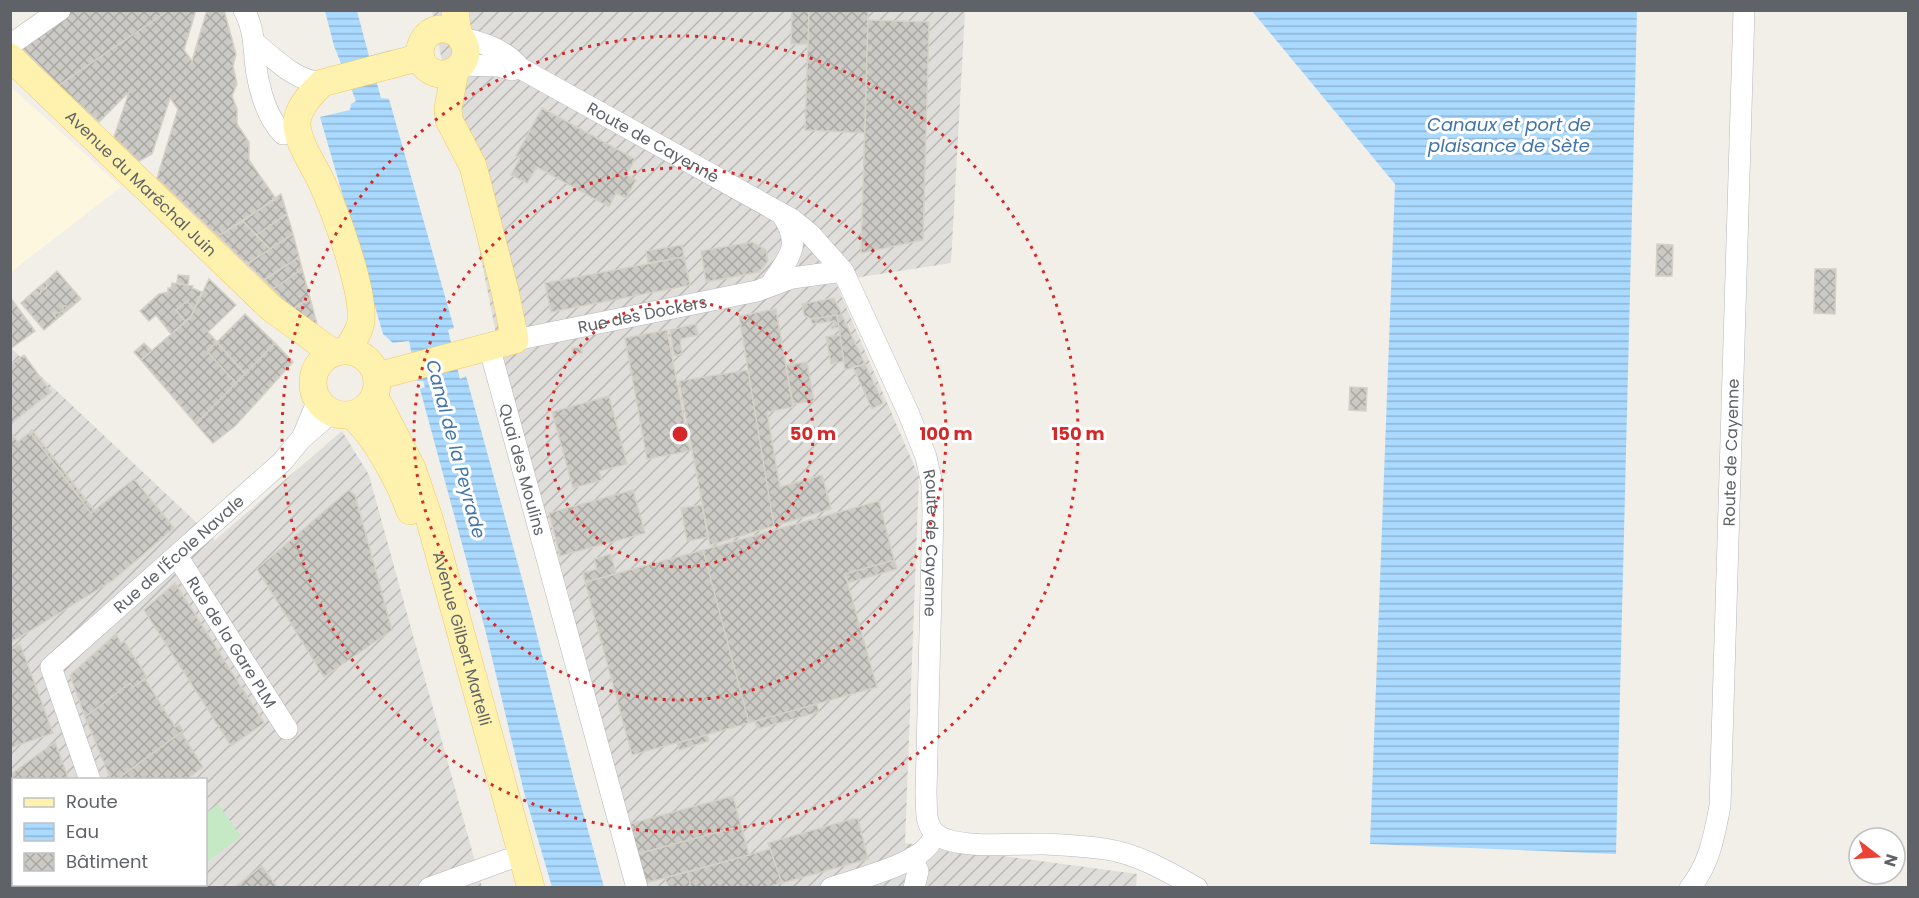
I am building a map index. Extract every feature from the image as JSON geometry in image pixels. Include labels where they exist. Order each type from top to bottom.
[{"type":"main road","points":[[408,61],[422,42],[429,21],[449,29],[459,28]]},
{"type":"main road","name":"Quai des Moulins","points":[[459,28],[466,52],[458,68],[448,108],[449,120],[473,166],[505,291],[489,346]]},
{"type":"main road","name":"Avenue du Maréchal Juin","points":[[10,57],[271,308]]},
{"type":"main road","points":[[271,308],[340,351],[363,356],[374,368],[376,386],[369,405],[360,412],[328,401],[318,366],[324,358],[340,351],[361,322],[357,286],[331,203],[301,138],[297,124],[303,105],[329,82],[408,61],[441,74],[458,68]]},
{"type":"main road","name":"Avenue Gilbert Martelli","points":[[271,308],[298,348],[328,401],[360,422],[370,434],[399,484],[437,599],[514,888]]},
{"type":"main road","points":[[376,386],[408,368],[489,346]]},
{"type":"main road","name":"Avenue Gilbert Martelli","points":[[376,386],[412,468],[430,521],[531,888]]},
{"type":"street","points":[[10,45],[60,10]]},
{"type":"street","name":"Route de Cayenne","points":[[1690,888],[1708,860],[1720,806],[1744,10]]},
{"type":"street","points":[[246,14],[255,42],[257,74],[270,118],[283,134]]},
{"type":"street","name":"Route de Cayenne","points":[[459,28],[514,61],[520,68],[781,213],[810,234],[843,271],[908,412],[926,457],[932,484],[926,793],[927,822],[936,834]]},
{"type":"street","points":[[255,42],[293,75],[309,82],[329,82]]},
{"type":"street","name":"Route de Cayenne","points":[[458,68],[498,66],[512,70],[520,68]]},
{"type":"street","points":[[771,284],[790,254],[793,244],[793,234],[781,213]]},
{"type":"street","name":"Rue des Dockers","points":[[489,346],[757,291],[792,278],[843,271]]},
{"type":"street","name":"Quai des Moulins","points":[[489,346],[637,888]]},
{"type":"street","name":"Rue de l'École Navale","points":[[89,778],[69,725],[51,667],[282,462],[302,439],[328,401]]},
{"type":"street","name":"Rue de la Gare PLM","points":[[177,556],[287,729]]},
{"type":"street","points":[[831,888],[912,858],[928,847],[936,834],[950,840],[974,844],[1047,844],[1116,850],[1150,862],[1197,888]]},
{"type":"street","points":[[912,858],[918,871],[914,888]]},
{"type":"street","points":[[429,888],[506,860]]},
{"type":"shaded area","points":[[432,11],[965,11],[951,263],[835,281],[919,477],[905,843],[1137,874],[1136,887],[646,887],[502,364]]},
{"type":"shaded area","points":[[10,86],[121,187],[11,272],[10,272]]},
{"type":"shaded area","points":[[10,347],[215,540],[342,431],[369,475],[482,887],[11,887]]},
{"type":"green space","points":[[218,804],[241,836],[207,862],[207,812]]},
{"type":"water","name":"Canal de la Peyrade","points":[[325,11],[357,11],[369,56],[391,50],[397,75],[376,80],[381,98],[389,99],[454,328],[448,330],[460,379],[466,376],[604,887],[552,887],[524,792],[485,629],[420,389],[425,387],[423,381],[417,381],[409,341],[393,343],[383,334],[320,117],[350,110],[351,104],[356,101],[334,46]]},
{"type":"water","name":"Canaux et port de plaisance de Sète","points":[[1252,11],[1637,11],[1616,854],[1370,844],[1395,184]]},
{"type":"building","points":[[72,10],[164,10],[166,12],[59,85],[19,45]]},
{"type":"building","points":[[164,10],[196,10],[184,50],[192,61],[207,10],[224,10],[236,54],[233,66],[237,84],[232,96],[237,109],[237,124],[249,142],[249,160],[276,199],[218,236],[157,178],[178,109],[170,98],[152,154],[139,161],[114,137],[129,92],[99,122],[59,85],[166,12]]},
{"type":"building","points":[[792,10],[809,10],[808,44],[791,44]]},
{"type":"building","points":[[809,10],[868,10],[865,133],[805,130]]},
{"type":"building","points":[[868,20],[929,22],[923,240],[861,253]]},
{"type":"building","points":[[542,108],[635,159],[626,175],[636,180],[626,198],[616,193],[609,207],[537,167],[527,183],[511,175],[520,158],[516,156]]},
{"type":"building","points":[[281,194],[287,214],[256,235],[243,221]]},
{"type":"building","points":[[287,214],[293,234],[270,249],[256,235]]},
{"type":"building","points":[[243,221],[270,249],[247,264],[218,236]]},
{"type":"building","points":[[293,234],[299,257],[264,280],[247,264]]},
{"type":"building","points":[[752,242],[766,250],[768,261],[759,272],[706,282],[701,251]]},
{"type":"building","points":[[1657,244],[1673,245],[1672,276],[1656,276]]},
{"type":"building","points":[[682,245],[684,257],[648,263],[646,251]]},
{"type":"building","points":[[299,257],[302,269],[273,289],[264,280]]},
{"type":"building","points":[[684,257],[690,285],[551,312],[545,283]]},
{"type":"building","points":[[302,269],[310,298],[293,309],[273,289]]},
{"type":"building","points":[[1815,269],[1836,269],[1835,314],[1814,313]]},
{"type":"building","points":[[57,271],[81,299],[69,309],[63,306],[63,310],[59,313],[54,312],[57,319],[44,330],[21,303],[33,292],[40,294],[42,288],[46,289],[45,282]]},
{"type":"building","points":[[178,275],[189,276],[188,285],[177,283]]},
{"type":"building","points":[[209,279],[236,305],[208,332],[217,342],[207,351],[236,383],[196,424],[141,360],[191,317]]},
{"type":"building","points":[[45,282],[46,289],[42,288],[40,294],[33,292]]},
{"type":"building","points":[[172,283],[193,286],[192,288],[202,292],[194,309],[187,301],[176,310],[185,321],[171,334],[156,315],[149,321],[140,311],[159,294],[168,292]]},
{"type":"building","points":[[10,297],[35,331],[10,349]]},
{"type":"building","points":[[310,298],[317,324],[316,327],[293,309]]},
{"type":"building","points":[[834,298],[865,364],[845,370],[837,315],[811,319],[804,315],[802,304]]},
{"type":"building","points":[[187,301],[194,309],[191,317],[185,321],[176,310]]},
{"type":"building","points":[[63,306],[69,309],[57,319],[54,312],[59,313],[63,310]]},
{"type":"building","points":[[776,309],[793,407],[767,412],[780,487],[822,475],[831,509],[774,526],[739,316]]},
{"type":"building","points":[[245,314],[275,343],[245,374],[217,342]]},
{"type":"building","points":[[837,315],[839,327],[832,329],[834,321],[812,324],[811,319]]},
{"type":"building","points":[[696,324],[698,335],[680,339],[682,354],[674,356],[670,330]]},
{"type":"building","points":[[667,330],[690,451],[647,459],[625,338]]},
{"type":"building","points":[[840,335],[844,361],[831,364],[826,337]]},
{"type":"building","points":[[217,342],[245,374],[236,383],[207,351]]},
{"type":"building","points":[[144,343],[152,351],[141,360],[134,352]]},
{"type":"building","points":[[275,343],[293,362],[235,426],[213,443],[196,424]]},
{"type":"building","points":[[582,347],[582,353],[573,354],[572,348]]},
{"type":"building","points":[[24,355],[51,392],[10,424],[10,365]]},
{"type":"building","points":[[807,362],[814,401],[793,404],[786,365]]},
{"type":"building","points":[[865,364],[883,403],[872,409],[853,367]]},
{"type":"building","points":[[748,370],[774,526],[710,545],[679,381]]},
{"type":"building","points":[[1350,387],[1367,388],[1366,411],[1349,410]]},
{"type":"building","points":[[609,396],[627,464],[599,471],[602,480],[573,488],[552,412]]},
{"type":"building","points":[[32,430],[70,479],[67,481],[30,432]]},
{"type":"building","points":[[10,432],[18,442],[30,432],[91,513],[134,479],[174,528],[112,581],[10,643]]},
{"type":"building","points":[[70,479],[94,510],[91,513],[67,481]]},
{"type":"building","points":[[349,490],[355,495],[392,630],[324,677],[257,569]]},
{"type":"building","points":[[633,490],[645,533],[560,556],[549,513]]},
{"type":"building","points":[[879,501],[894,560],[845,574],[877,687],[749,723],[703,550]]},
{"type":"building","points":[[702,505],[708,537],[687,541],[681,508]]},
{"type":"building","points":[[703,550],[749,723],[632,755],[585,582]]},
{"type":"building","points":[[611,554],[616,574],[585,582],[583,573],[597,569],[594,559]]},
{"type":"building","points":[[894,560],[897,569],[848,583],[845,574]]},
{"type":"building","points":[[175,583],[264,723],[231,746],[144,610]]},
{"type":"building","points":[[116,634],[121,643],[124,641],[147,677],[133,687],[130,683],[85,717],[70,675]]},
{"type":"building","points":[[20,644],[53,733],[10,748],[10,650]]},
{"type":"building","points":[[145,679],[175,727],[179,724],[183,731],[119,778],[110,778],[85,717],[130,683],[133,687]]},
{"type":"building","points":[[817,704],[819,712],[757,729],[755,721]]},
{"type":"building","points":[[181,732],[203,767],[189,778],[119,778]]},
{"type":"building","points":[[707,735],[709,741],[679,750],[677,743]]},
{"type":"building","points":[[55,742],[68,778],[12,778],[12,828],[10,824],[10,775]]},
{"type":"building","points":[[733,796],[741,826],[637,854],[629,824]]},
{"type":"building","points":[[858,819],[868,859],[782,883],[768,843]]},
{"type":"building","points":[[741,826],[749,855],[645,883],[637,854]]},
{"type":"building","points":[[770,849],[782,883],[765,888],[691,888],[688,872]]},
{"type":"building","points":[[262,866],[278,888],[234,888]]},
{"type":"building","points":[[688,872],[691,888],[670,888],[664,878]]},
{"type":"building","points":[[22,886],[41,886],[39,888],[22,888]]}]
